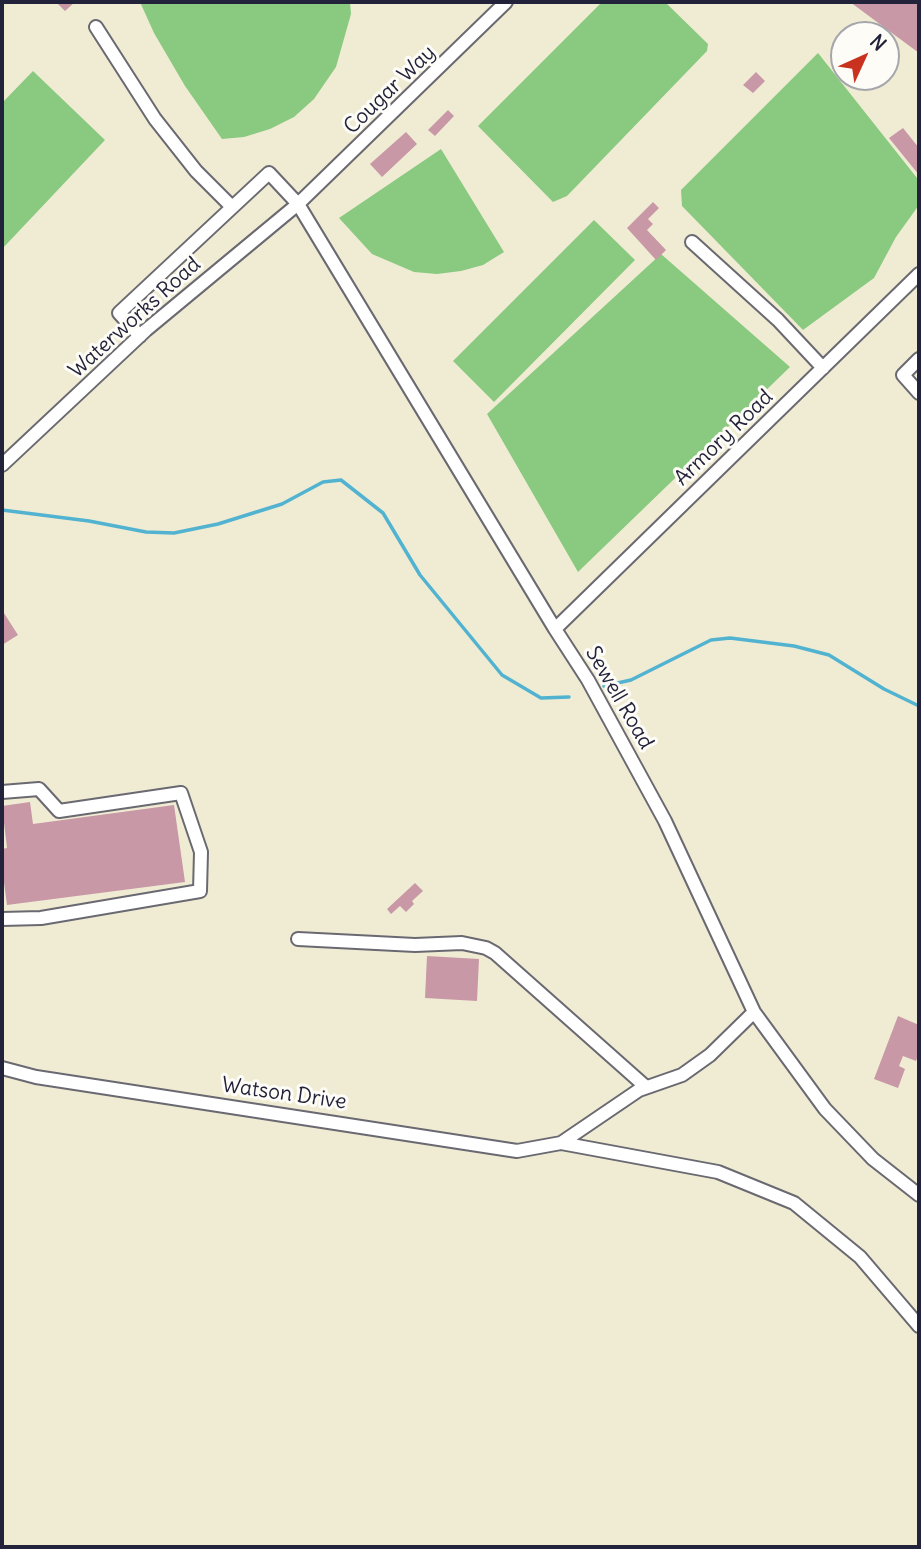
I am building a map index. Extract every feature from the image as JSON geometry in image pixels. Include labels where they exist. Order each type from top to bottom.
[{"type":"street","name":"Cougar Way","points":[[298,204],[506,2]]},
{"type":"street","points":[[96,27],[155,120],[196,171],[232,207],[118,313],[140,336]]},
{"type":"street","name":"Sewell Road","points":[[232,207],[269,173],[298,204],[588,680],[665,821],[754,1012],[825,1109],[873,1159],[919,1195]]},
{"type":"street","name":"Waterworks Road","points":[[2,465],[140,336],[298,204]]},
{"type":"street","points":[[692,242],[778,320],[823,368]]},
{"type":"street","name":"Armory Road","points":[[555,629],[919,274]]},
{"type":"street","points":[[919,359],[903,375],[919,393]]},
{"type":"street","points":[[2,792],[39,789],[60,811],[181,793],[201,852],[200,891],[41,918],[2,919]]},
{"type":"street","points":[[298,939],[415,945],[462,943],[486,948],[495,953],[646,1087]]},
{"type":"street","points":[[561,1143],[646,1087],[672,1081],[700,1064],[754,1012]]},
{"type":"street","name":"Watson Drive","points":[[2,1069],[36,1077],[517,1151],[561,1143]]},
{"type":"street","points":[[561,1143],[718,1172],[794,1203],[860,1257],[919,1326]]},
{"type":"green space","points":[[140,2],[350,2],[351,14],[336,67],[314,99],[294,117],[270,129],[244,137],[222,139],[185,86],[154,33]]},
{"type":"green space","points":[[602,2],[665,2],[708,44],[707,51],[567,196],[553,202],[478,126]]},
{"type":"green space","points":[[818,53],[830,68],[830,91],[848,91],[917,178],[919,205],[896,237],[874,278],[803,330],[682,206],[681,190]]},
{"type":"green space","points":[[33,71],[105,140],[2,249],[2,103]]},
{"type":"green space","points":[[441,149],[504,252],[483,265],[461,271],[437,274],[414,272],[372,254],[339,218]]},
{"type":"green space","points":[[594,220],[635,260],[494,402],[453,361]]},
{"type":"green space","points":[[661,254],[790,367],[578,572],[487,414]]},
{"type":"building","points":[[56,2],[75,2],[65,11]]},
{"type":"building","points":[[850,2],[919,2],[919,53],[900,39],[900,21],[876,21]]},
{"type":"building","points":[[756,72],[765,81],[753,93],[743,85]]},
{"type":"building","points":[[448,110],[454,116],[435,136],[428,130]]},
{"type":"building","points":[[903,128],[919,148],[919,175],[889,138]]},
{"type":"building","points":[[406,132],[417,144],[382,177],[370,164]]},
{"type":"building","points":[[653,202],[659,208],[648,219],[653,224],[647,230],[666,250],[656,260],[627,228]]},
{"type":"building","points":[[2,610],[18,635],[2,645]]},
{"type":"building","points":[[30,802],[33,824],[174,805],[185,882],[7,905],[2,868],[2,849],[7,848],[2,806]]},
{"type":"building","points":[[415,883],[423,891],[412,901],[414,904],[406,912],[400,906],[391,914],[387,909]]},
{"type":"building","points":[[427,956],[479,959],[477,1001],[425,998]]},
{"type":"building","points":[[898,1016],[919,1025],[919,1053],[916,1061],[903,1056],[899,1066],[905,1069],[898,1088],[874,1079]]},
{"type":"waterway","points":[[2,510],[89,521],[146,532],[174,533],[218,524],[282,504],[323,482],[341,480],[383,513],[420,575],[502,675],[541,698],[569,697]]},
{"type":"waterway","points":[[604,686],[631,680],[711,640],[730,638],[794,646],[829,655],[884,689],[919,706]]}]
